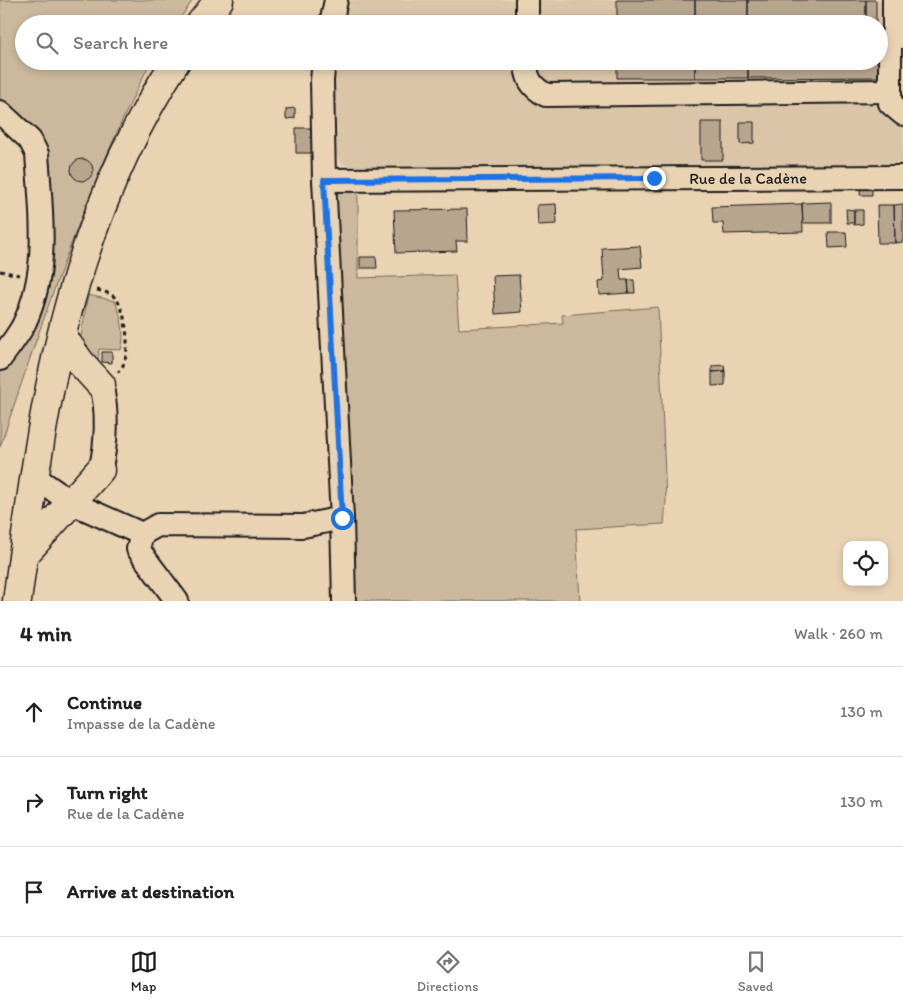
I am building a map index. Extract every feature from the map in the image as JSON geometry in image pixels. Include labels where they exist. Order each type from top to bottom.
[{"type":"highway","points":[[207,15],[219,0]]},
{"type":"highway","points":[[17,601],[46,415],[62,336],[75,285],[107,196],[140,125],[171,70]]},
{"type":"highway","points":[[62,336],[80,362],[101,384]]},
{"type":"highway","points":[[23,556],[100,470]]},
{"type":"street","points":[[332,15],[336,0]]},
{"type":"street","points":[[527,0],[527,15]]},
{"type":"street","points":[[894,0],[899,34],[890,41],[894,79],[890,103],[895,110],[903,114]]},
{"type":"street","points":[[323,70],[324,180],[342,518],[344,601]]},
{"type":"street","points":[[526,70],[526,74],[534,88],[546,95],[894,79]]},
{"type":"street","points":[[0,112],[30,140],[37,154],[43,259],[39,282],[24,325],[0,359]]},
{"type":"street","name":"Rue de la Cadène","points":[[324,180],[903,177]]},
{"type":"street","points":[[100,470],[104,456],[104,396],[101,384]]},
{"type":"street","points":[[36,478],[72,503],[142,534]]},
{"type":"street","points":[[177,601],[138,549],[142,534],[158,525],[303,526],[342,518]]},
{"type":"path","points":[[0,271],[22,276]]},
{"type":"path","points":[[97,290],[110,293],[117,300],[121,308],[127,339],[126,355],[121,370],[101,384]]},
{"type":"shaded area","points":[[0,0],[193,0],[182,15],[15,15],[15,70],[147,70],[107,155],[68,251],[0,447],[0,373],[32,326],[43,305],[52,275],[50,164],[41,143],[0,98]]},
{"type":"shaded area","points":[[347,0],[903,0],[903,171],[381,174],[350,168],[339,160],[333,150],[334,70],[888,70],[888,15],[344,15]]},
{"type":"shaded area","points":[[358,187],[358,278],[455,275],[459,329],[563,323],[562,315],[658,307],[666,501],[664,524],[576,529],[580,601],[351,601],[334,199],[341,189]]},
{"type":"shaded area","points":[[88,295],[115,301],[122,325],[123,338],[121,350],[99,349],[98,363],[80,342]]},
{"type":"building","points":[[617,0],[695,0],[695,15],[617,15]]},
{"type":"building","points":[[695,0],[748,0],[748,15],[695,15]]},
{"type":"building","points":[[748,0],[866,0],[866,15],[748,15]]},
{"type":"building","points":[[866,0],[876,0],[876,15],[866,15]]},
{"type":"building","points":[[617,70],[695,70],[695,78],[617,78]]},
{"type":"building","points":[[695,70],[748,70],[748,78],[695,78]]},
{"type":"building","points":[[748,70],[880,70],[880,77],[748,78]]},
{"type":"building","points":[[295,108],[295,118],[286,119],[286,109]]},
{"type":"building","points":[[701,122],[723,122],[723,160],[701,160]]},
{"type":"building","points":[[740,122],[754,122],[754,143],[740,144]]},
{"type":"building","points":[[296,128],[313,128],[314,153],[296,153]]},
{"type":"building","points":[[82,159],[90,162],[93,170],[90,178],[82,181],[74,178],[71,170],[74,162]]},
{"type":"building","points":[[861,184],[872,184],[872,195],[860,195]]},
{"type":"building","points":[[831,202],[831,223],[803,223],[802,203]]},
{"type":"building","points":[[556,204],[557,224],[538,225],[537,205]]},
{"type":"building","points":[[802,204],[803,232],[724,234],[723,223],[713,223],[712,207]]},
{"type":"building","points":[[903,204],[903,242],[895,243],[894,205]]},
{"type":"building","points":[[877,205],[894,205],[895,243],[878,243]]},
{"type":"building","points":[[467,209],[468,241],[456,241],[457,251],[396,253],[394,210]]},
{"type":"building","points":[[846,209],[854,210],[854,223],[847,223]]},
{"type":"building","points":[[854,210],[863,210],[863,224],[854,225]]},
{"type":"building","points":[[828,232],[846,232],[847,247],[829,248]]},
{"type":"building","points":[[640,246],[642,267],[620,269],[621,280],[628,280],[629,293],[599,295],[598,282],[604,281],[602,248]]},
{"type":"building","points":[[360,257],[376,257],[377,268],[360,268]]},
{"type":"building","points":[[519,275],[522,312],[495,314],[493,276]]},
{"type":"building","points":[[628,280],[634,280],[635,293],[629,293]]},
{"type":"building","points":[[102,352],[112,352],[112,363],[102,362]]},
{"type":"building","points":[[724,365],[725,371],[712,372],[712,366]]},
{"type":"building","points":[[725,371],[725,385],[712,386],[712,372]]},
{"type":"route","points":[[342,518],[324,180],[654,178]]}]
